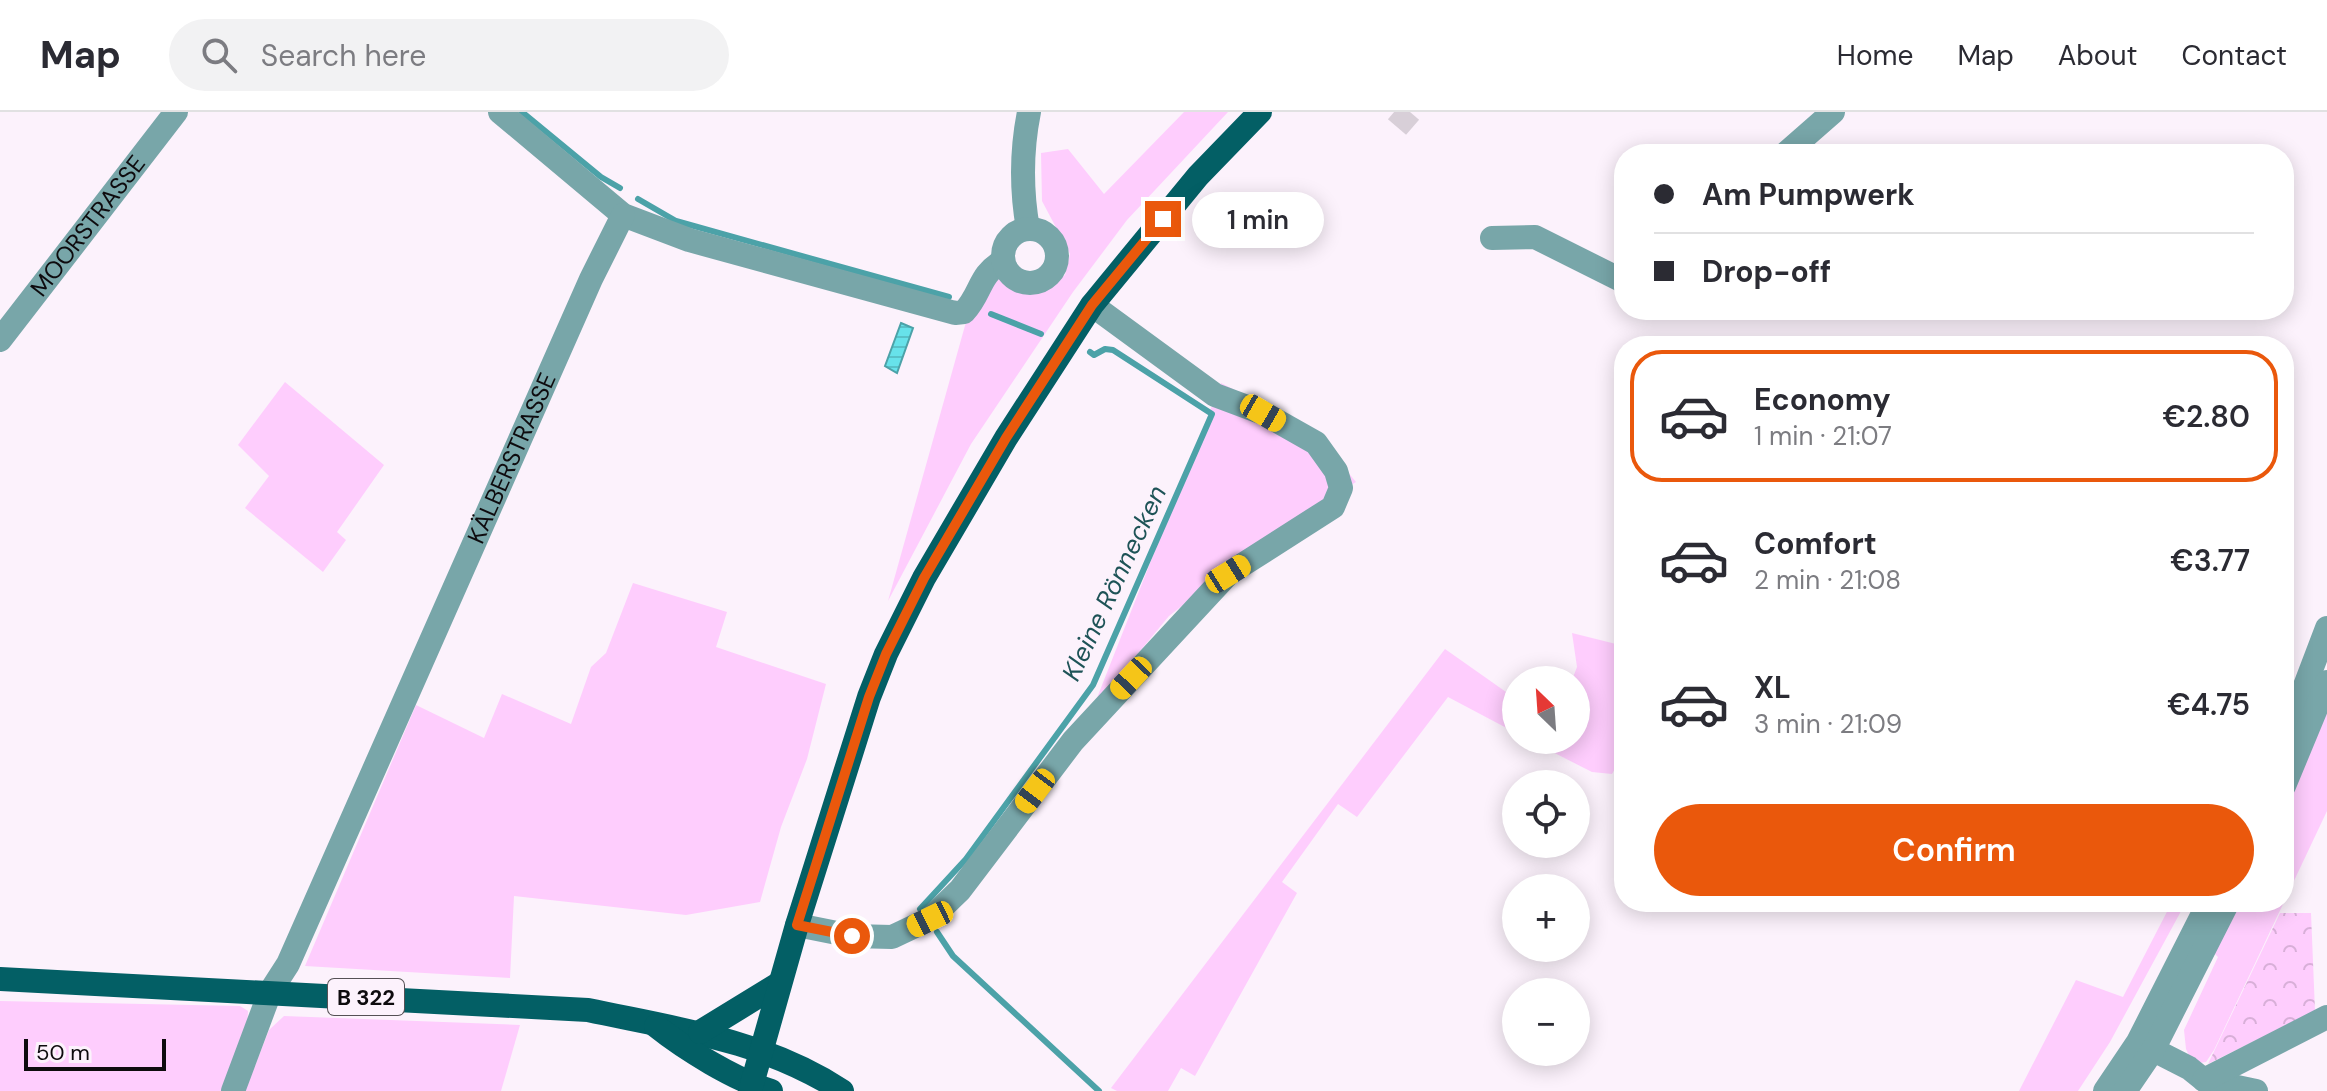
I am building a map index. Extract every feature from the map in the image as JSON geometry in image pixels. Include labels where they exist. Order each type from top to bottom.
[{"type":"main road","points":[[758,1089],[761,1051],[780,983],[869,697],[886,654],[924,578],[1006,438],[1092,305],[1198,176],[1260,112]]},
{"type":"main road","name":"B 322","points":[[0,979],[588,1010],[700,1032],[761,1051],[842,1091]]},
{"type":"main road","points":[[700,1032],[780,983]]},
{"type":"main road","name":"B 322","points":[[654,1025],[678,1043],[758,1089]]},
{"type":"street","name":"MOORSTRASSE","points":[[0,340],[176,112]]},
{"type":"street","points":[[500,112],[623,215],[689,240],[955,313],[964,312],[972,303],[984,275],[1003,261]]},
{"type":"street","points":[[1028,229],[1022,194],[1029,112]]},
{"type":"street","points":[[1796,144],[1833,112]]},
{"type":"street","name":"KÄLBERSTRASSE","points":[[233,1091],[270,992],[288,964],[591,279],[623,215]]},
{"type":"street","points":[[1028,229],[1043,232],[1056,247],[1055,265],[1051,272],[1035,282],[1024,282],[1011,275],[1003,261],[1005,246],[1011,237],[1028,229]]},
{"type":"street","points":[[1492,238],[1535,237],[1614,276]]},
{"type":"street","points":[[797,925],[852,936],[892,937],[930,919],[960,890],[1073,741],[1228,574],[1333,507],[1341,488],[1336,471],[1316,443],[1263,413],[1215,395],[1092,305]]},
{"type":"street","points":[[2294,715],[2327,628]]},
{"type":"street","points":[[2294,762],[2327,682]]},
{"type":"street","points":[[2125,1091],[2205,912]]},
{"type":"street","points":[[2105,1091],[2145,1046],[2222,912]]},
{"type":"street","points":[[2204,1080],[2327,1017]]},
{"type":"street","points":[[2145,1046],[2189,1068],[2204,1080],[2256,1091]]},
{"type":"green space","points":[[1184,112],[1228,112],[1127,220],[1073,292],[971,444],[888,601],[966,322],[997,277],[1017,286],[1039,289],[1065,275],[1070,254],[1042,201],[1041,153],[1068,149],[1104,194]]},
{"type":"green space","points":[[285,382],[384,465],[337,532],[346,540],[323,572],[245,508],[269,476],[238,445]]},
{"type":"green space","points":[[1221,383],[1267,406],[1342,465],[1356,482],[1292,520],[1169,616],[1093,708]]},
{"type":"green space","points":[[633,583],[727,612],[716,647],[826,684],[807,759],[781,827],[760,902],[686,915],[514,896],[510,978],[305,966],[416,705],[484,738],[502,694],[571,724],[591,667],[606,653]]},
{"type":"green space","points":[[1572,633],[1614,644],[1614,770],[1612,774],[1588,770],[1557,754],[1590,754],[1590,666],[1577,666]]},
{"type":"green space","points":[[1445,649],[1502,689],[1502,726],[1448,697],[1357,817],[1338,804],[1282,882],[1297,893],[1195,1076],[1181,1068],[1168,1091],[1117,1091],[1111,1088]]},
{"type":"green space","points":[[2327,700],[2327,811],[2294,881],[2294,779],[2314,738]]},
{"type":"green space","points":[[2167,912],[2181,912],[2110,1042],[2078,1091],[2019,1091],[2076,980],[2123,997]]},
{"type":"green space","points":[[2230,912],[2279,912],[2214,1050],[2206,1062],[2193,1064],[2186,1049],[2184,1030],[2218,957],[2212,951]]},
{"type":"green space","points":[[2280,913],[2311,913],[2315,1011],[2208,1064]]},
{"type":"green space","points":[[0,1001],[240,1006],[248,1011],[247,1028],[222,1091],[0,1091]]},
{"type":"green space","points":[[284,1016],[520,1025],[501,1091],[245,1091],[269,1030]]},
{"type":"water","points":[[901,323],[913,328],[897,373],[885,366]]},
{"type":"waterway","name":"Kleine Rönnecken","points":[[522,112],[601,177],[620,188]]},
{"type":"waterway","name":"Kleine Rönnecken","points":[[638,199],[676,221],[949,297]]},
{"type":"waterway","name":"Kleine Rönnecken","points":[[991,314],[1041,334]]},
{"type":"waterway","name":"Kleine Rönnecken","points":[[920,909],[966,859],[1093,685],[1212,414],[1113,350],[1105,349],[1094,355],[1090,352]]},
{"type":"waterway","name":"Kleine Rönnecken","points":[[937,932],[953,956],[1099,1091]]},
{"type":"tunnel","points":[[1397,127],[1410,112]]},
{"type":"route","points":[[852,936],[797,925],[869,697],[886,654],[924,578],[1006,438],[1092,305],[1163,219]]}]
